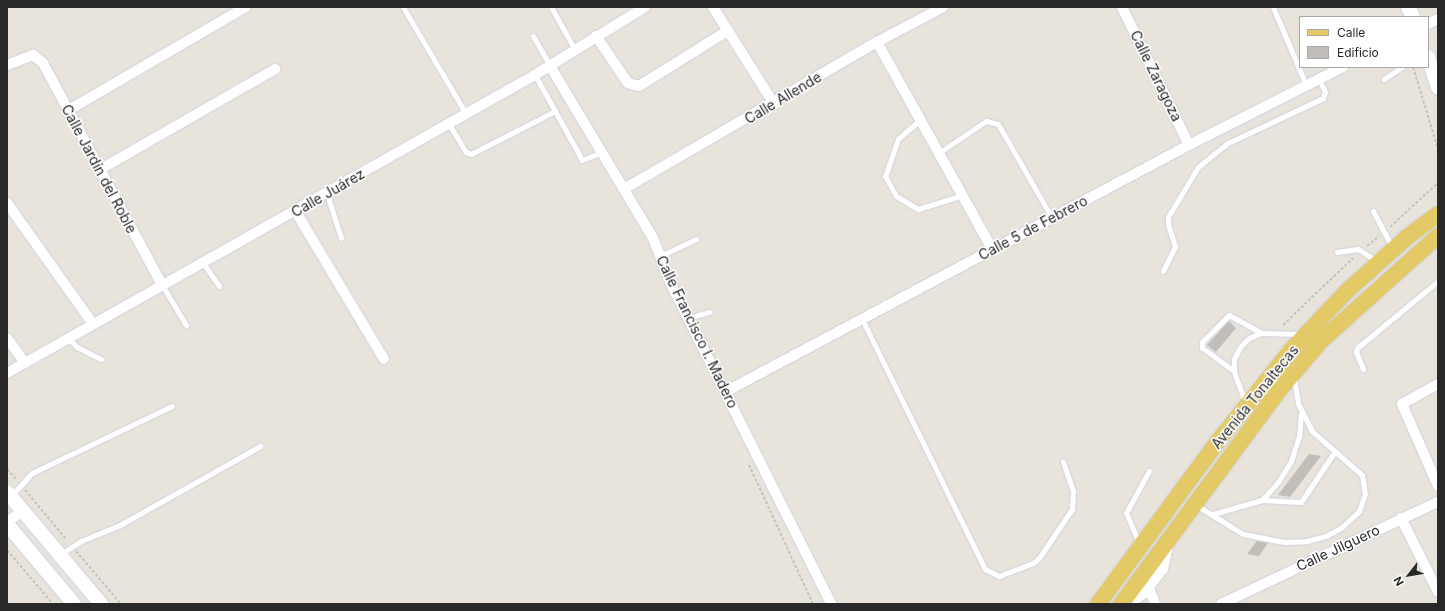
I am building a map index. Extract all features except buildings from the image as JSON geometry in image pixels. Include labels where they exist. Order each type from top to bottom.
[{"type":"main road","points":[[1433,218],[1438,205]]},
{"type":"main road","name":"Avenida Tonaltecas","points":[[1098,604],[1246,405],[1305,334],[1379,262],[1433,218]]},
{"type":"main road","name":"Avenida Tonaltecas","points":[[1121,604],[1294,372],[1322,340],[1438,236]]},
{"type":"street","points":[[67,111],[246,7]]},
{"type":"street","name":"Calle Juárez","points":[[7,373],[162,285],[296,212],[535,75],[645,7]]},
{"type":"street","points":[[713,7],[774,104]]},
{"type":"street","name":"Calle Allende","points":[[624,189],[774,104],[877,42],[943,7]]},
{"type":"street","name":"Calle Zaragoza","points":[[1122,7],[1189,145]]},
{"type":"street","points":[[1408,7],[1412,16]]},
{"type":"street","points":[[1429,24],[1438,19]]},
{"type":"street","points":[[596,36],[628,83],[639,86],[728,31]]},
{"type":"street","points":[[877,42],[940,152],[993,250]]},
{"type":"street","name":"Calle Jardín del Roble","points":[[7,65],[33,55],[43,63],[67,111],[162,285]]},
{"type":"street","points":[[1429,60],[1438,87]]},
{"type":"street","name":"Calle Francisco I. Madero","points":[[550,66],[653,238],[688,318],[831,604]]},
{"type":"street","name":"Calle 5 de Febrero","points":[[725,392],[1189,145],[1341,68]]},
{"type":"street","points":[[99,170],[275,69]]},
{"type":"street","points":[[7,203],[93,324]]},
{"type":"street","points":[[296,212],[384,359]]},
{"type":"street","points":[[7,338],[25,363]]},
{"type":"street","points":[[1438,384],[1402,404],[1438,486]]},
{"type":"street","points":[[9,494],[101,604]]},
{"type":"street","name":"Calle Jilguero","points":[[1221,604],[1240,600],[1401,518],[1438,502]]},
{"type":"street","points":[[23,511],[7,523],[74,604]]},
{"type":"street","points":[[1401,518],[1438,592]]},
{"type":"street","points":[[1129,604],[1149,588],[1163,569],[1168,540]]},
{"type":"street","points":[[1149,588],[1155,604]]},
{"type":"lane","points":[[403,7],[466,114]]},
{"type":"lane","points":[[551,7],[575,50]]},
{"type":"lane","points":[[1273,7],[1306,86]]},
{"type":"lane","points":[[533,36],[550,66]]},
{"type":"lane","points":[[1384,79],[1400,68]]},
{"type":"lane","points":[[535,75],[582,160],[602,152]]},
{"type":"lane","points":[[1163,271],[1175,246],[1168,224],[1168,217],[1198,167],[1228,143],[1323,98],[1325,92],[1319,79]]},
{"type":"lane","points":[[449,124],[466,152],[471,154],[555,111]]},
{"type":"lane","points":[[921,119],[898,139],[885,176],[896,196],[918,209],[963,195]]},
{"type":"lane","points":[[940,152],[986,121],[998,124],[1052,218]]},
{"type":"lane","points":[[327,194],[341,238]]},
{"type":"lane","points":[[1373,211],[1393,250]]},
{"type":"lane","points":[[660,256],[696,239]]},
{"type":"lane","points":[[1337,252],[1358,250],[1379,262]]},
{"type":"lane","points":[[203,263],[219,286]]},
{"type":"lane","points":[[1363,369],[1356,352],[1357,348],[1438,281]]},
{"type":"lane","points":[[162,285],[186,325]]},
{"type":"lane","points":[[688,318],[709,312]]},
{"type":"lane","points":[[1234,371],[1202,348],[1202,342],[1229,315],[1261,333]]},
{"type":"lane","points":[[862,319],[985,569],[999,576],[1039,558],[1072,509],[1073,491],[1063,462]]},
{"type":"lane","points":[[1246,405],[1234,371],[1234,359],[1240,347],[1249,338],[1261,333],[1305,334]]},
{"type":"lane","points":[[68,338],[77,347],[102,359]]},
{"type":"lane","points":[[1195,504],[1213,514],[1227,526],[1243,534],[1270,540],[1307,541],[1334,532],[1359,511],[1364,500],[1366,488],[1358,470],[1318,439],[1301,412],[1295,393],[1294,372]]},
{"type":"lane","points":[[9,494],[32,473],[172,406]]},
{"type":"lane","points":[[1262,500],[1278,482],[1291,461],[1299,437],[1301,412]]},
{"type":"lane","points":[[60,554],[72,546],[120,524],[260,446]]},
{"type":"lane","points":[[1213,514],[1262,500],[1301,502],[1335,451]]},
{"type":"lane","points":[[1141,546],[1126,513],[1149,471]]},
{"type":"path","points":[[1412,68],[1438,149]]},
{"type":"path","points":[[746,460],[814,604]]},
{"type":"path","points":[[7,469],[121,604]]},
{"type":"path","points":[[7,550],[53,604]]}]
